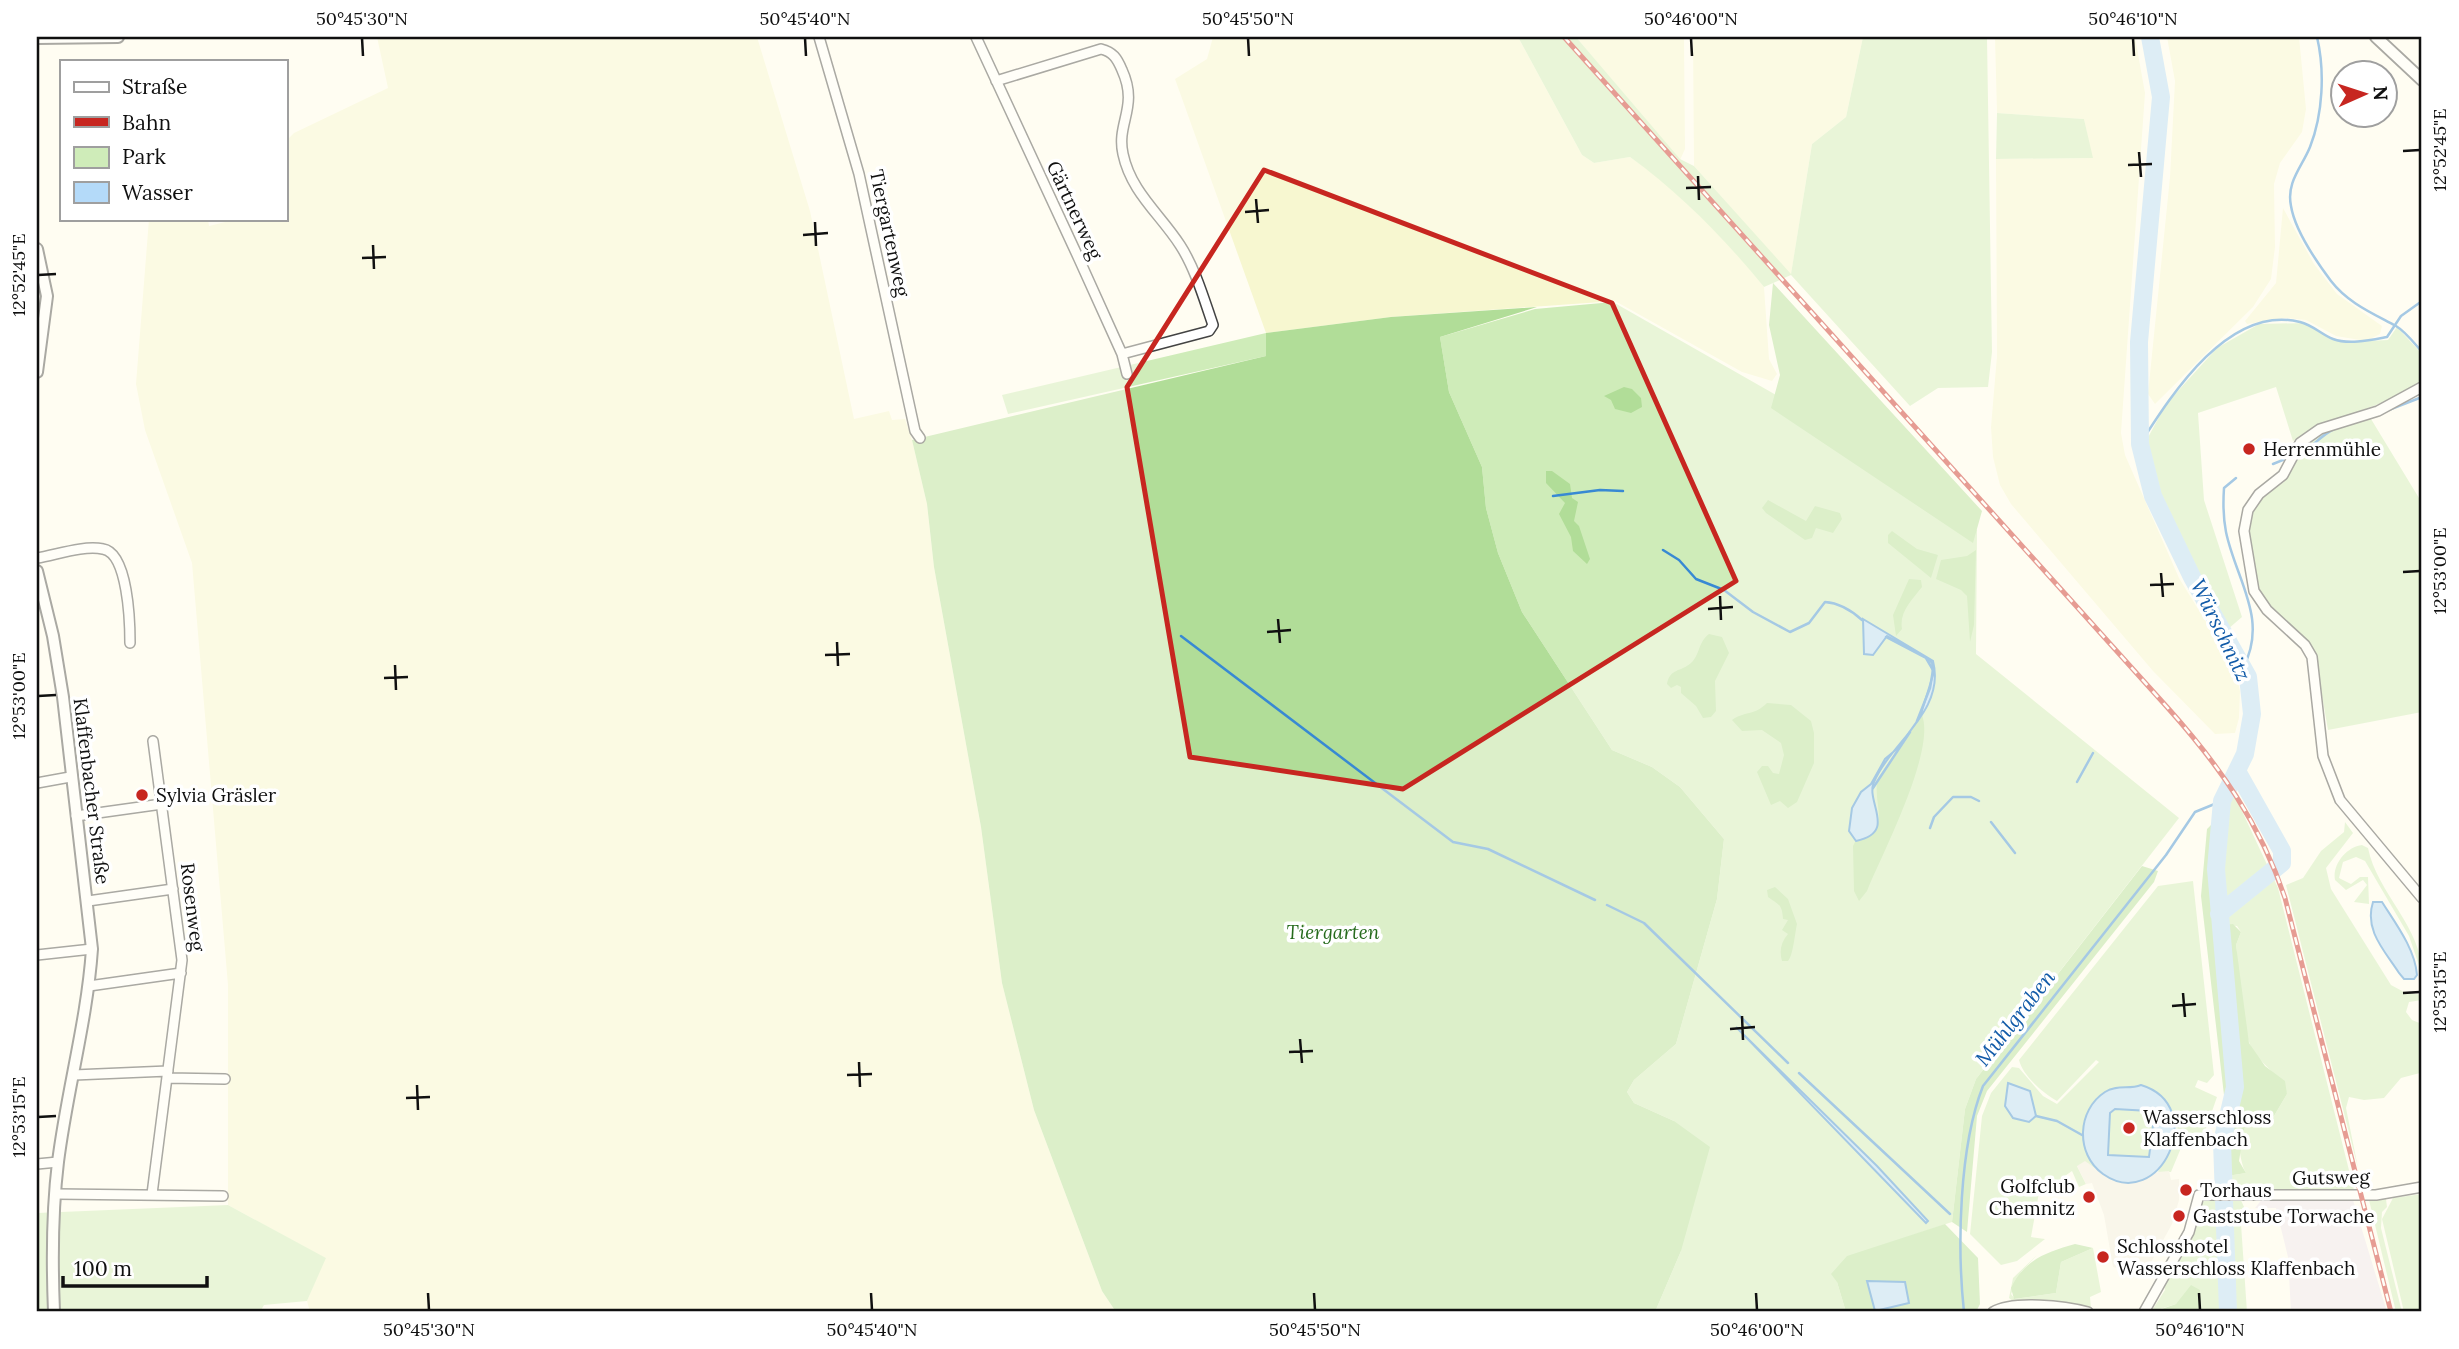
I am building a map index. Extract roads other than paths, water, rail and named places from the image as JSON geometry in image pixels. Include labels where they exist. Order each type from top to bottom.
[{"type":"street","points":[[37,38],[118,37]]},
{"type":"street","name":"Tiergartenweg","points":[[819,37],[859,174],[915,431],[920,438]]},
{"type":"street","name":"Gärtnerweg","points":[[976,37],[1122,354],[1128,374]]},
{"type":"street","points":[[2376,37],[2422,80]]},
{"type":"street","points":[[996,81],[1101,49],[1114,55],[1121,67],[1130,95],[1122,152],[1128,170],[1144,202],[1180,245],[1213,324],[1209,331],[1122,354]]},
{"type":"street","points":[[37,249],[47,296],[37,372]]},
{"type":"street","points":[[2422,387],[2378,411],[2320,429],[2300,443],[2283,475],[2253,501],[2245,519],[2244,531],[2254,591],[2267,610],[2305,645],[2312,657],[2323,756],[2340,800],[2422,898]]},
{"type":"street","points":[[37,558],[100,548],[111,551],[120,562],[130,622],[130,643]]},
{"type":"street","name":"Klaffenbacher Straße","points":[[37,570],[55,648],[92,949],[89,986],[58,1162],[54,1312]]},
{"type":"street","name":"Rosenweg","points":[[152,1194],[181,973],[173,889],[153,741]]},
{"type":"street","points":[[37,783],[70,777]]},
{"type":"street","points":[[76,816],[162,804]]},
{"type":"street","points":[[88,901],[173,889]]},
{"type":"street","points":[[37,955],[92,949]]},
{"type":"street","points":[[89,986],[181,973]]},
{"type":"street","points":[[74,1075],[168,1075],[225,1079]]},
{"type":"street","points":[[37,1164],[58,1162]]},
{"type":"street","name":"Gutsweg","points":[[2144,1312],[2189,1232],[2203,1195],[2376,1195],[2422,1187]]},
{"type":"street","points":[[57,1194],[223,1196]]},
{"type":"street","points":[[1993,1312],[2004,1306],[2062,1306],[2088,1312]]},
{"type":"water","points":[[1863,619],[1933,661],[1935,679],[1932,695],[1925,711],[1909,732],[1920,717],[1933,675],[1932,663],[1887,636],[1873,655],[1864,654]]},
{"type":"water","points":[[1893,752],[1882,767],[1872,790],[1878,824],[1868,837],[1856,841],[1849,831],[1852,808],[1861,792],[1871,784],[1885,759]]},
{"type":"water","points":[[2373,902],[2382,902],[2404,937],[2413,956],[2417,975],[2414,979],[2404,979],[2377,939],[2371,922]]},
{"type":"water","points":[[1736,1027],[1877,1166],[1928,1221],[1926,1223]]},
{"type":"water","points":[[2008,1083],[2030,1091],[2036,1116],[2029,1122],[2013,1118],[2005,1106]]},
{"type":"water","points":[[2141,1085],[2162,1096],[2172,1113],[2174,1133],[2169,1152],[2158,1169],[2143,1180],[2124,1183],[2103,1174],[2094,1165],[2084,1144],[2083,1132],[2089,1110],[2105,1092]],"holes":[[[2115,1109],[2149,1111],[2149,1116],[2154,1117],[2149,1157],[2108,1155],[2110,1113]]]},
{"type":"water","points":[[1867,1281],[1905,1282],[1909,1303],[1875,1311]]},
{"type":"waterway","name":"Mühlgraben","points":[[2150,37],[2161,97],[2139,342],[2140,444],[2153,496],[2192,577],[2248,677],[2252,714],[2245,754],[2222,801],[2216,869],[2235,1087],[2222,1142],[2228,1312]]},
{"type":"waterway","name":"Mühlgraben","points":[[2317,37],[2322,78],[2320,107],[2310,147],[2291,189],[2293,216],[2307,245],[2338,289],[2361,307],[2400,328],[2422,352]]},
{"type":"waterway","points":[[2140,444],[2169,401],[2205,358],[2250,326],[2274,320],[2300,322],[2339,341],[2367,341],[2387,337],[2401,316],[2422,301]]},
{"type":"waterway","name":"Mühlgraben","points":[[2386,411],[2422,397]]},
{"type":"waterway","name":"Mühlgraben","points":[[2297,455],[2334,429]]},
{"type":"waterway","name":"Mühlgraben","points":[[2273,464],[2288,458]]},
{"type":"waterway","name":"Mühlgraben","points":[[2236,478],[2224,488],[2224,510],[2226,532],[2252,616],[2253,633],[2243,668]]},
{"type":"waterway","points":[[1553,496],[1600,490],[1623,491]]},
{"type":"waterway","points":[[1663,550],[1679,560],[1696,579],[1724,590],[1753,612],[1790,632],[1809,623],[1825,602],[1845,608],[1862,620]]},
{"type":"waterway","points":[[1181,636],[1453,842],[1488,849],[1595,900]]},
{"type":"waterway","points":[[1886,637],[1926,658],[1933,670],[1930,688],[1917,721]]},
{"type":"waterway","points":[[1873,788],[1910,732]]},
{"type":"waterway","points":[[2077,782],[2093,753]]},
{"type":"waterway","points":[[2219,914],[2282,863],[2282,851],[2237,771]]},
{"type":"waterway","points":[[1930,828],[1934,817],[1953,797],[1971,797],[1979,801]]},
{"type":"waterway","name":"Mühlgraben","points":[[1964,1312],[1962,1198],[1969,1138],[1983,1086],[2166,855],[2195,812],[2222,801]]},
{"type":"waterway","points":[[1991,822],[2015,853]]},
{"type":"waterway","points":[[1607,905],[1644,923],[1788,1063]]},
{"type":"waterway","points":[[1799,1073],[1950,1214]]},
{"type":"waterway","points":[[2036,1116],[2057,1121],[2082,1135]]},
{"type":"railway","points":[[1564,37],[2167,707],[2204,751],[2236,796],[2263,845],[2285,898],[2391,1312]]},
{"type":"place","name":"Herrenmühle","points":[[2249,449]]},
{"type":"place","name":"Sylvia Gräsler","points":[[142,795]]},
{"type":"place","name":"Wasserschloss Klaffenbach","points":[[2129,1128]]},
{"type":"place","name":"Torhaus","points":[[2186,1190]]},
{"type":"place","name":"Golfclub Chemnitz","points":[[2089,1197]]},
{"type":"place","name":"Gaststube Torwache","points":[[2179,1216]]},
{"type":"place","name":"Schlosshotel Wasserschloss Klaffenbach","points":[[2103,1257]]},
{"type":"water label","name":"Würschnitz","points":[[2221,630]]},
{"type":"park label","name":"Tiergarten","points":[[1333,932]]}]
